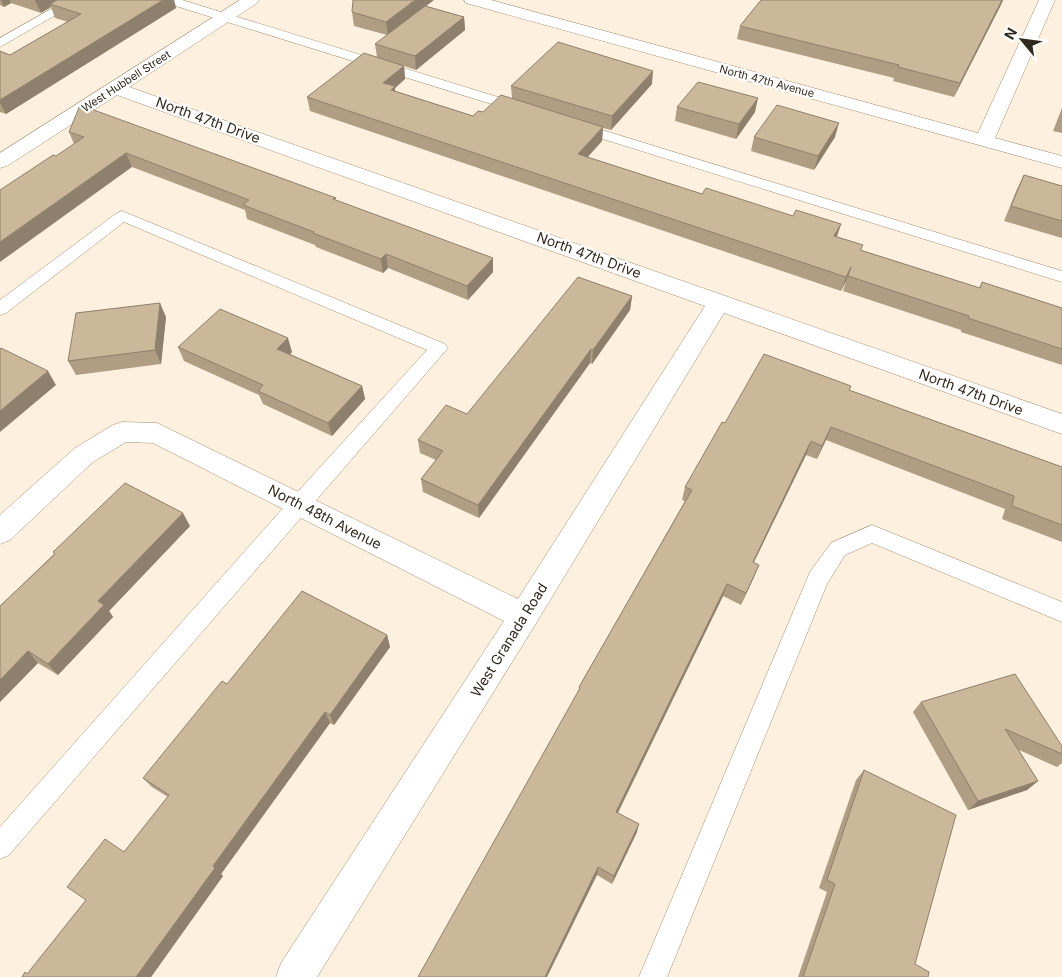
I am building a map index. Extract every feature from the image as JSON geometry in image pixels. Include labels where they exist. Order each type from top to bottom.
[{"type":"street","name":"West Hubbell Street","points":[[0,162],[251,0]]},
{"type":"street","name":"North 47th Avenue","points":[[472,0],[1062,162]]},
{"type":"street","points":[[984,141],[1047,0]]},
{"type":"street","name":"North 47th Drive","points":[[116,88],[1062,424]]},
{"type":"street","name":"West Granada Road","points":[[295,977],[720,302]]},
{"type":"street","name":"North 48th Avenue","points":[[0,532],[84,455],[122,432],[157,433],[524,616]]},
{"type":"lane","points":[[0,43],[76,0]]},
{"type":"lane","points":[[170,0],[539,114]]},
{"type":"lane","points":[[567,123],[1062,277]]},
{"type":"lane","points":[[0,309],[122,216],[439,348],[299,504],[0,846]]},
{"type":"lane","points":[[653,977],[818,579],[838,549],[872,534],[1062,612]]},
{"type":"building","points":[[57,0],[163,0],[0,100],[0,51],[10,55],[81,14],[50,4]]},
{"type":"building","points":[[353,0],[415,0],[386,22],[352,12]]},
{"type":"building","points":[[761,0],[1002,0],[960,83],[898,67],[899,65],[740,26]]},
{"type":"building","points":[[425,6],[464,17],[415,56],[375,44]]},
{"type":"building","points":[[558,42],[653,71],[612,116],[511,86]]},
{"type":"building","points":[[364,53],[404,66],[383,83],[395,86],[391,90],[473,116],[478,111],[483,112],[501,95],[603,127],[578,154],[702,194],[706,188],[793,216],[796,210],[841,224],[834,236],[863,245],[860,250],[980,288],[982,282],[1062,308],[1062,349],[848,276],[851,267],[846,277],[307,97]]},
{"type":"building","points":[[698,82],[758,98],[739,124],[677,107]]},
{"type":"building","points":[[80,105],[336,198],[333,199],[493,258],[467,286],[386,254],[381,259],[313,233],[243,205],[249,200],[126,153],[0,242],[0,190],[84,137],[69,132]]},
{"type":"building","points":[[777,105],[839,123],[818,156],[754,137]]},
{"type":"building","points":[[1024,175],[1062,186],[1062,221],[1011,206]]},
{"type":"building","points":[[578,277],[632,296],[593,350],[591,349],[478,505],[421,479],[443,451],[418,440],[446,405],[467,414]]},
{"type":"building","points":[[160,303],[155,350],[68,361],[76,313]]},
{"type":"building","points":[[220,309],[288,338],[277,349],[362,386],[328,423],[258,391],[263,385],[178,347]]},
{"type":"building","points":[[0,349],[48,371],[0,411]]},
{"type":"building","points":[[764,354],[851,386],[849,390],[1062,467],[1062,525],[1012,506],[1014,496],[831,427],[822,446],[811,441],[753,562],[759,565],[746,593],[727,584],[616,812],[639,824],[614,876],[598,867],[545,977],[418,977],[579,687],[692,490],[685,487],[722,422],[725,423]]},
{"type":"building","points":[[125,483],[183,513],[98,601],[104,605],[48,664],[28,651],[0,680],[0,606],[55,554],[53,552]]},
{"type":"building","points":[[302,591],[387,635],[330,715],[325,712],[213,866],[215,868],[136,977],[22,977],[25,972],[27,974],[86,900],[67,887],[105,839],[124,852],[169,795],[143,778],[222,681],[227,684]]},
{"type":"building","points":[[1015,674],[1062,746],[1062,754],[1005,729],[1038,781],[978,801],[921,702]]},
{"type":"building","points":[[864,770],[956,815],[915,964],[929,972],[928,977],[803,977],[835,884],[827,880]]}]
